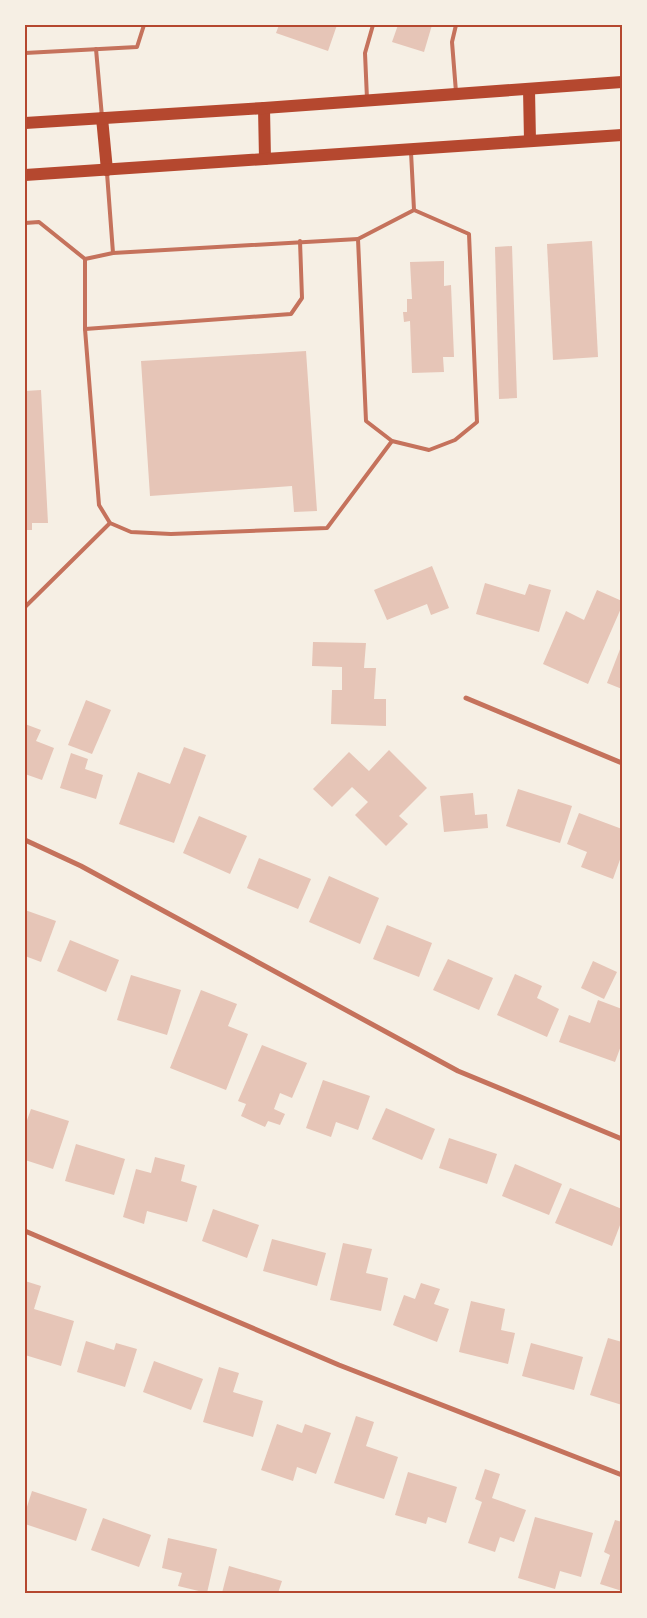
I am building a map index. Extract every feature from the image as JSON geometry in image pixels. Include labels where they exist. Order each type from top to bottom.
[{"type":"main road","points":[[25,123],[622,82]]},
{"type":"main road","points":[[529,89],[530,140]]},
{"type":"main road","points":[[264,108],[265,158]]},
{"type":"main road","points":[[102,118],[107,170]]},
{"type":"main road","points":[[25,175],[622,135]]},
{"type":"street","points":[[466,698],[622,763]]},
{"type":"street","points":[[25,840],[81,866],[458,1071],[622,1139]]},
{"type":"street","points":[[25,1231],[339,1365],[622,1476]]},
{"type":"lane","points":[[25,53],[137,47],[144,25]]},
{"type":"lane","points":[[367,101],[365,54],[373,25]]},
{"type":"lane","points":[[456,25],[452,42],[456,94]]},
{"type":"lane","points":[[96,49],[102,118]]},
{"type":"lane","points":[[411,150],[414,210]]},
{"type":"lane","points":[[107,170],[113,253]]},
{"type":"lane","points":[[85,259],[113,253],[358,239],[414,210]]},
{"type":"lane","points":[[358,239],[366,421],[392,441],[429,450],[455,440],[477,422],[469,234],[414,210]]},
{"type":"lane","points":[[25,223],[40,222],[85,259]]},
{"type":"lane","points":[[85,329],[291,314],[302,298],[300,241]]},
{"type":"lane","points":[[85,259],[85,329],[100,505],[110,523],[130,532],[171,534],[327,528],[392,441]]},
{"type":"lane","points":[[25,607],[110,523]]},
{"type":"building","points":[[279,25],[337,25],[328,51],[276,33]]},
{"type":"building","points":[[398,25],[432,25],[424,52],[392,42]]},
{"type":"building","points":[[592,241],[598,357],[553,360],[547,244]]},
{"type":"building","points":[[512,246],[517,398],[499,399],[495,247]]},
{"type":"building","points":[[444,261],[444,286],[451,285],[454,357],[443,357],[444,372],[412,373],[410,321],[404,322],[403,312],[407,312],[407,299],[412,299],[410,262]]},
{"type":"building","points":[[306,351],[317,511],[294,512],[292,486],[150,496],[141,361]]},
{"type":"building","points":[[41,390],[48,523],[32,523],[32,530],[25,530],[25,391]]},
{"type":"building","points":[[432,566],[449,608],[431,615],[427,604],[387,620],[374,590]]},
{"type":"building","points":[[485,583],[525,595],[529,584],[551,590],[539,632],[476,614]]},
{"type":"building","points":[[597,590],[622,601],[622,606],[588,684],[543,664],[566,611],[584,620]]},
{"type":"building","points":[[313,642],[366,643],[364,668],[376,668],[374,699],[386,699],[386,726],[331,724],[332,690],[342,690],[342,667],[312,666]]},
{"type":"building","points":[[622,644],[622,689],[607,683]]},
{"type":"building","points":[[86,700],[111,710],[92,754],[68,745]]},
{"type":"building","points":[[25,724],[41,730],[36,741],[54,748],[42,780],[25,774]]},
{"type":"building","points":[[184,747],[206,755],[174,843],[119,824],[138,772],[170,784]]},
{"type":"building","points":[[389,750],[427,788],[399,816],[408,824],[386,846],[355,815],[368,802],[352,787],[332,807],[313,789],[349,752],[369,771]]},
{"type":"building","points":[[71,753],[88,759],[85,769],[103,775],[96,799],[60,788]]},
{"type":"building","points":[[518,789],[572,806],[560,843],[506,826]]},
{"type":"building","points":[[473,793],[475,815],[487,814],[488,828],[444,832],[440,796]]},
{"type":"building","points":[[579,813],[622,829],[622,854],[613,879],[581,867],[587,852],[567,844]]},
{"type":"building","points":[[199,816],[247,836],[230,874],[183,853]]},
{"type":"building","points":[[259,858],[311,879],[298,909],[247,888]]},
{"type":"building","points":[[329,876],[379,898],[360,944],[309,922]]},
{"type":"building","points":[[25,910],[56,921],[41,962],[25,956]]},
{"type":"building","points":[[387,925],[432,943],[419,977],[373,959]]},
{"type":"building","points":[[70,940],[119,960],[106,992],[57,971]]},
{"type":"building","points":[[448,959],[493,978],[479,1010],[433,990]]},
{"type":"building","points":[[593,961],[617,972],[604,999],[581,988]]},
{"type":"building","points":[[515,974],[542,986],[537,998],[559,1009],[547,1037],[497,1015]]},
{"type":"building","points":[[131,975],[181,990],[167,1035],[117,1020]]},
{"type":"building","points":[[201,990],[237,1004],[228,1026],[248,1034],[226,1090],[170,1068]]},
{"type":"building","points":[[598,1000],[622,1009],[622,1043],[615,1062],[559,1042],[569,1015],[590,1023]]},
{"type":"building","points":[[262,1045],[307,1063],[292,1098],[280,1093],[274,1109],[285,1114],[280,1125],[268,1121],[265,1127],[241,1116],[246,1104],[238,1101]]},
{"type":"building","points":[[323,1080],[370,1096],[358,1130],[336,1122],[331,1137],[306,1128]]},
{"type":"building","points":[[386,1108],[435,1129],[422,1160],[372,1139]]},
{"type":"building","points":[[31,1109],[69,1121],[53,1169],[25,1160],[25,1123]]},
{"type":"building","points":[[449,1138],[497,1154],[487,1184],[439,1168]]},
{"type":"building","points":[[76,1144],[125,1159],[114,1195],[65,1181]]},
{"type":"building","points":[[155,1157],[185,1165],[181,1181],[197,1186],[187,1222],[147,1211],[144,1224],[123,1217],[136,1169],[151,1173]]},
{"type":"building","points":[[515,1164],[562,1184],[549,1215],[502,1196]]},
{"type":"building","points":[[570,1188],[622,1209],[622,1220],[612,1246],[555,1223]]},
{"type":"building","points":[[213,1209],[259,1225],[247,1258],[202,1241]]},
{"type":"building","points":[[272,1239],[326,1253],[317,1286],[263,1271]]},
{"type":"building","points":[[343,1243],[372,1249],[366,1273],[388,1278],[381,1311],[330,1300]]},
{"type":"building","points":[[25,1281],[41,1286],[34,1309],[74,1321],[61,1366],[25,1355]]},
{"type":"building","points":[[421,1283],[440,1289],[434,1304],[449,1309],[437,1342],[393,1325],[404,1295],[415,1299]]},
{"type":"building","points":[[471,1301],[505,1309],[501,1330],[515,1333],[508,1364],[459,1352]]},
{"type":"building","points":[[608,1338],[622,1342],[622,1405],[590,1395]]},
{"type":"building","points":[[86,1341],[114,1350],[116,1343],[137,1349],[125,1387],[77,1372]]},
{"type":"building","points":[[531,1343],[583,1357],[574,1390],[522,1376]]},
{"type":"building","points":[[154,1361],[203,1379],[191,1410],[143,1392]]},
{"type":"building","points":[[219,1367],[239,1373],[233,1392],[263,1401],[253,1437],[203,1422]]},
{"type":"building","points":[[356,1416],[374,1422],[366,1446],[398,1457],[384,1499],[334,1483]]},
{"type":"building","points":[[277,1424],[302,1433],[305,1424],[331,1433],[316,1474],[297,1467],[293,1481],[261,1470]]},
{"type":"building","points":[[485,1469],[500,1474],[492,1498],[526,1510],[514,1542],[500,1537],[495,1552],[468,1543],[482,1502],[475,1499]]},
{"type":"building","points":[[408,1472],[457,1487],[446,1523],[428,1517],[426,1524],[395,1515]]},
{"type":"building","points":[[32,1491],[87,1509],[76,1541],[25,1524],[25,1513]]},
{"type":"building","points":[[535,1517],[593,1533],[581,1577],[560,1571],[555,1589],[518,1578]]},
{"type":"building","points":[[103,1518],[151,1535],[139,1567],[91,1550]]},
{"type":"building","points":[[615,1520],[622,1522],[622,1591],[600,1584],[610,1555],[604,1552]]},
{"type":"building","points":[[168,1538],[217,1549],[207,1593],[178,1586],[182,1573],[162,1568]]},
{"type":"building","points":[[229,1566],[282,1581],[278,1593],[222,1593]]}]
